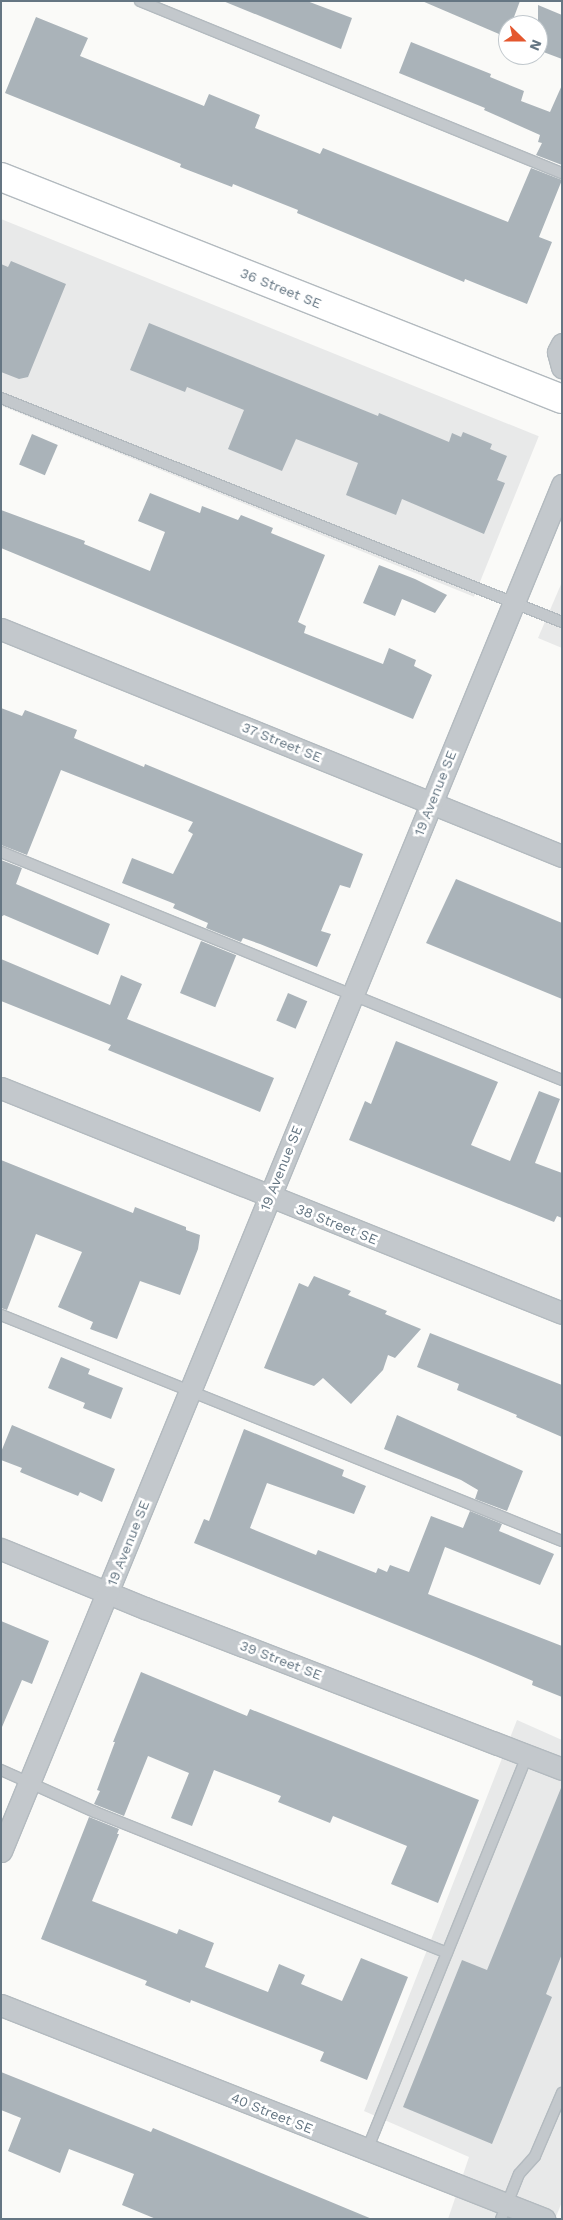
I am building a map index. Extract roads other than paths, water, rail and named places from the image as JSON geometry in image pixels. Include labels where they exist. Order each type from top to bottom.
[{"type":"main road","name":"36 Street SE","points":[[1,177],[562,399]]},
{"type":"street","points":[[562,344],[558,352],[562,368]]},
{"type":"street","name":"19 Avenue SE","points":[[1,1851],[562,485]]},
{"type":"street","name":"37 Street SE","points":[[1,629],[562,856]]},
{"type":"street","name":"38 Street SE","points":[[1,1088],[562,1313]]},
{"type":"street","name":"39 Street SE","points":[[1,1549],[107,1593],[562,1769]]},
{"type":"street","name":"40 Street SE","points":[[1,2005],[367,2150],[504,2211],[544,2219]]},
{"type":"lane","points":[[140,1],[562,173]]},
{"type":"lane","points":[[1,398],[562,622]]},
{"type":"lane","points":[[1,852],[562,1080]]},
{"type":"lane","points":[[1,1316],[562,1542]]},
{"type":"lane","points":[[367,2150],[527,1755]]},
{"type":"lane","points":[[1,1770],[95,1812],[446,1953]]},
{"type":"lane","points":[[504,2211],[519,2174],[535,2156],[562,2094]]}]
